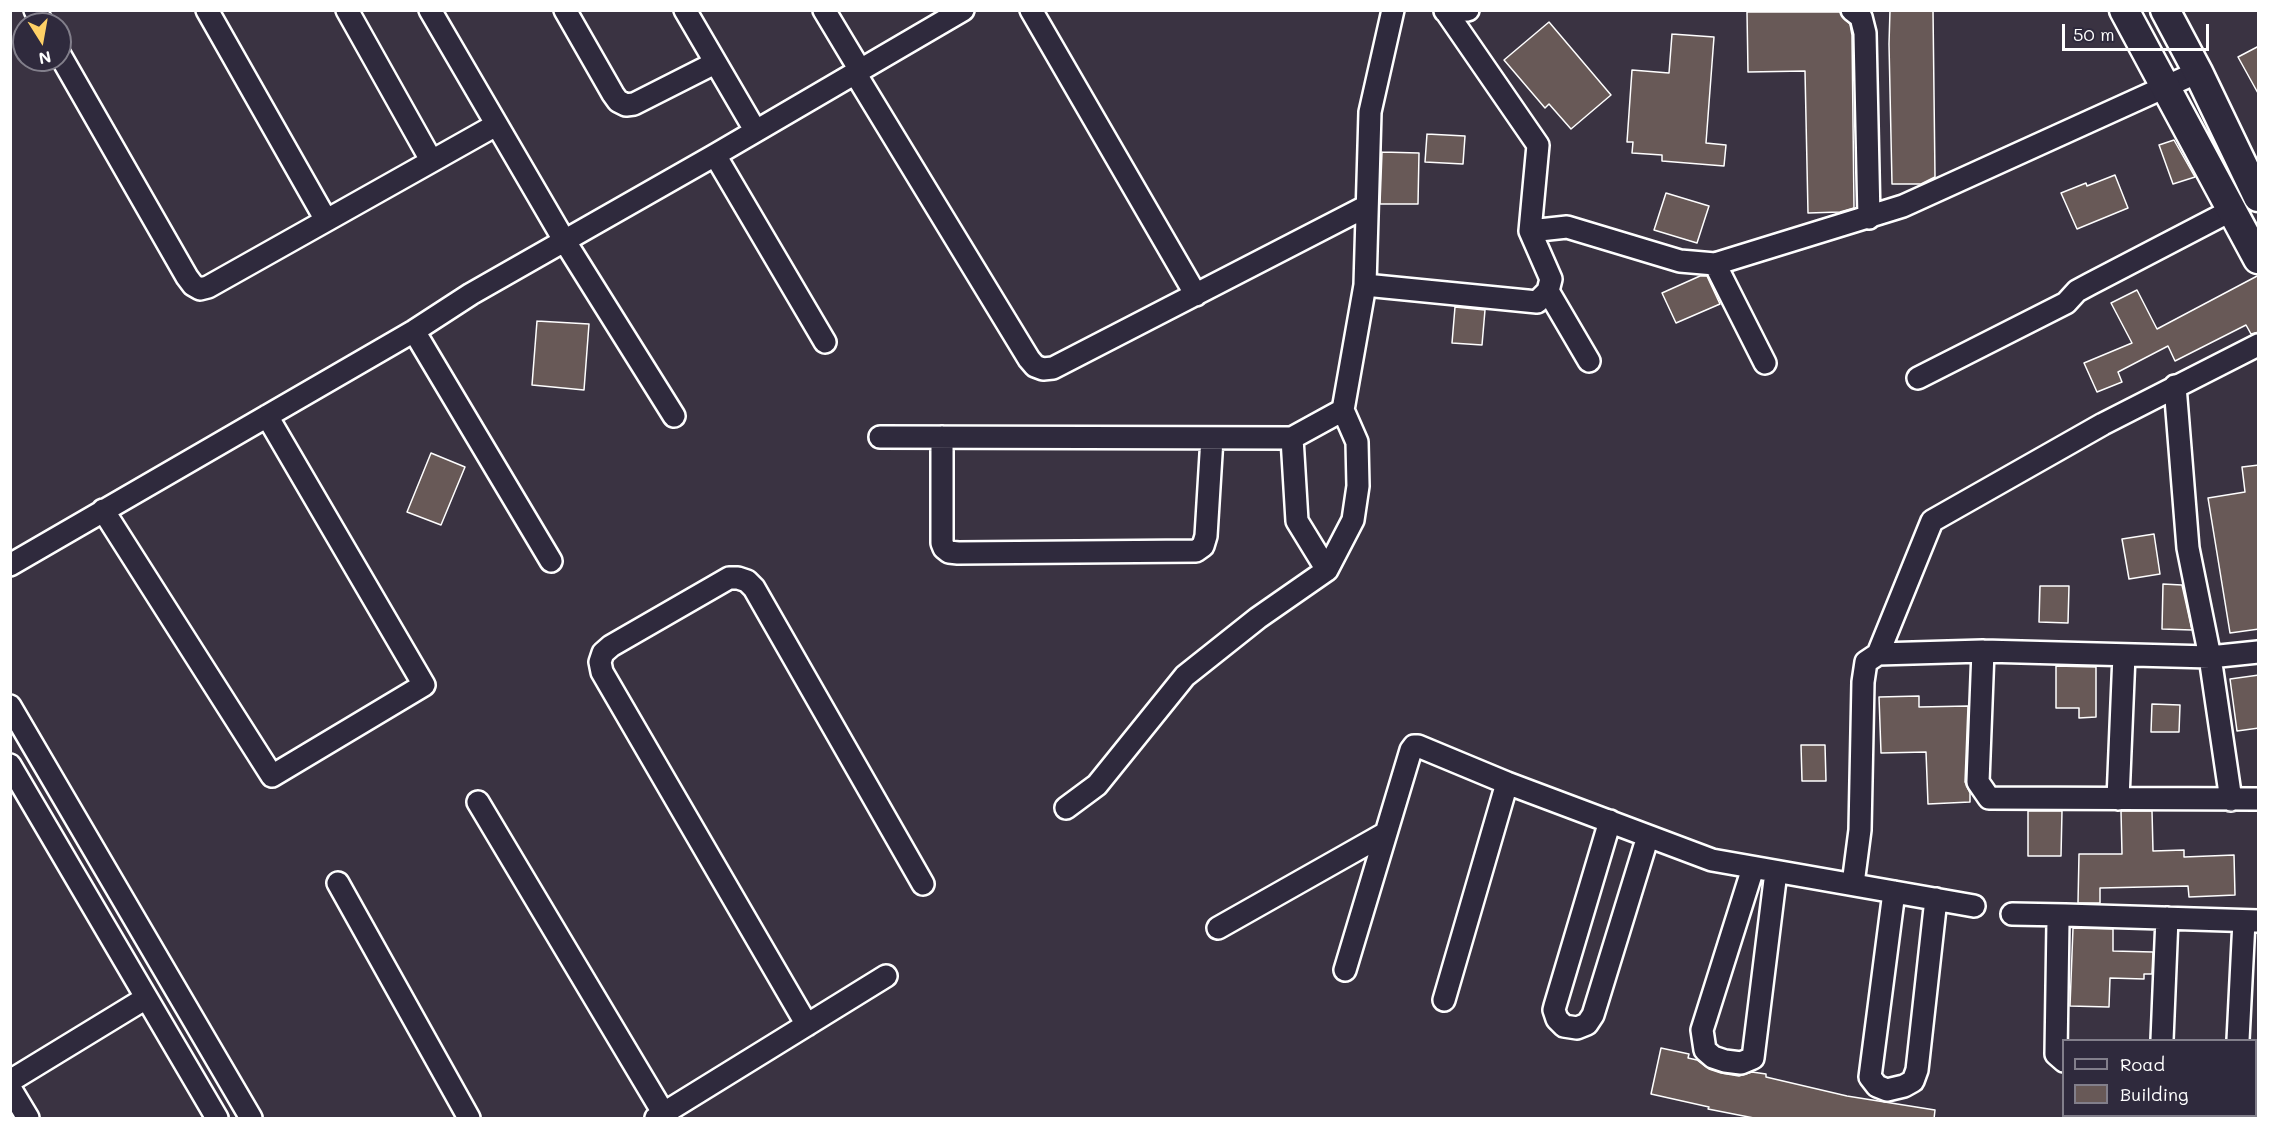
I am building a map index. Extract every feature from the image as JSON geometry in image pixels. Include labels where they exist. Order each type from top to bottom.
[{"type":"street","points":[[207,10],[326,220]]},
{"type":"street","points":[[347,10],[431,160]]},
{"type":"street","points":[[430,10],[564,240],[674,416]]},
{"type":"street","points":[[565,10],[613,94],[618,101],[626,105],[634,104],[715,63]]},
{"type":"street","points":[[685,10],[755,130]]},
{"type":"street","points":[[824,10],[858,71],[1035,366],[1043,369],[1053,368],[1367,206]]},
{"type":"street","points":[[10,565],[414,331],[471,294],[963,10]]},
{"type":"street","points":[[1031,10],[1196,295]]},
{"type":"street","points":[[1445,11],[1468,10]]},
{"type":"street","points":[[1852,10],[1862,17],[1864,33],[1869,218]]},
{"type":"street","points":[[2124,10],[2259,259]]},
{"type":"street","points":[[2165,10],[2259,197]]},
{"type":"street","points":[[1365,285],[1537,302],[1548,291],[1551,279],[1530,231],[1538,145],[1445,11]]},
{"type":"street","points":[[1066,808],[1097,784],[1185,676],[1258,618],[1328,570],[1353,520],[1358,486],[1357,442],[1343,410],[1365,285],[1370,112],[1391,12]]},
{"type":"street","points":[[70,72],[193,285],[201,289],[496,125]]},
{"type":"street","points":[[1530,231],[1567,226],[1680,261],[1715,264],[1903,206],[2198,72]]},
{"type":"street","points":[[715,155],[825,342]]},
{"type":"street","points":[[1918,378],[2066,303],[2077,291],[2232,210]]},
{"type":"street","points":[[1715,264],[1765,363]]},
{"type":"street","points":[[1548,291],[1589,361]]},
{"type":"street","points":[[414,331],[551,561]]},
{"type":"street","points":[[1878,654],[1932,521],[2103,424],[2259,345]]},
{"type":"street","points":[[2175,386],[2188,548],[2210,657],[2231,800]]},
{"type":"street","points":[[880,437],[1292,438],[1343,410]]},
{"type":"street","points":[[103,510],[272,776],[424,685],[267,416]]},
{"type":"street","points":[[942,437],[942,543],[949,552],[958,553],[1196,551],[1203,546],[1206,536],[1212,438]]},
{"type":"street","points":[[1292,438],[1297,520],[1328,570]]},
{"type":"street","points":[[807,1025],[602,672],[600,662],[603,653],[611,646],[729,578],[747,580],[754,588],[923,885]]},
{"type":"street","points":[[1983,651],[1978,782],[1989,798],[2259,799]]},
{"type":"street","points":[[1853,884],[1860,830],[1863,681],[1866,662],[1878,654],[1983,651],[2210,657],[2259,652]]},
{"type":"street","points":[[2118,799],[2124,655]]},
{"type":"street","points":[[10,706],[251,1119]]},
{"type":"street","points":[[1345,970],[1414,746],[1712,860],[1974,906]]},
{"type":"street","points":[[10,765],[217,1119]]},
{"type":"street","points":[[1444,1000],[1507,783]]},
{"type":"street","points":[[478,802],[660,1116],[886,976]]},
{"type":"street","points":[[1610,821],[1555,1006],[1557,1019],[1564,1026],[1577,1028],[1587,1024],[1593,1015],[1648,836]]},
{"type":"street","points":[[1218,928],[1386,833]]},
{"type":"street","points":[[1753,868],[1702,1030],[1705,1050],[1725,1061],[1742,1063],[1753,1058],[1776,872]]},
{"type":"street","points":[[338,883],[469,1119]]},
{"type":"street","points":[[1893,892],[1870,1077],[1877,1086],[1887,1090],[1913,1082],[1917,1070],[1936,899]]},
{"type":"street","points":[[2012,914],[2251,921],[2238,1039]]},
{"type":"street","points":[[2062,1059],[2056,1054],[2058,921],[2066,915]]},
{"type":"street","points":[[2162,1039],[2167,918]]},
{"type":"street","points":[[10,1081],[146,998]]},
{"type":"street","points":[[10,1088],[28,1119]]},
{"type":"building","points":[[1890,10],[1933,10],[1935,177],[1921,184],[1892,184]]},
{"type":"building","points":[[1747,12],[1840,12],[1850,24],[1854,208],[1840,212],[1808,213],[1805,71],[1748,72]]},
{"type":"building","points":[[1549,22],[1611,95],[1571,129],[1549,104],[1545,108],[1504,60]]},
{"type":"building","points":[[1672,34],[1714,37],[1706,143],[1726,145],[1724,166],[1662,161],[1662,155],[1632,153],[1633,142],[1627,142],[1632,70],[1669,73]]},
{"type":"building","points":[[2259,46],[2259,95],[2238,57]]},
{"type":"building","points":[[1427,134],[1465,136],[1463,164],[1425,162]]},
{"type":"building","points":[[2174,140],[2195,177],[2173,184],[2159,145]]},
{"type":"building","points":[[1382,152],[1419,153],[1418,204],[1380,204]]},
{"type":"building","points":[[2115,175],[2128,208],[2077,229],[2061,193]]},
{"type":"building","points":[[1666,193],[1709,206],[1697,243],[1654,230]]},
{"type":"building","points":[[2259,275],[2259,332],[2251,334],[2246,325],[2175,361],[2168,346],[2118,372],[2122,382],[2097,392],[2084,363],[2132,343],[2111,303],[2137,290],[2157,329]]},
{"type":"building","points":[[1700,276],[1707,276],[1720,304],[1676,323],[1662,293]]},
{"type":"building","points":[[1455,307],[1485,310],[1482,345],[1452,343]]},
{"type":"building","points":[[537,321],[589,324],[584,390],[532,385]]},
{"type":"building","points":[[431,453],[465,467],[441,525],[407,512]]},
{"type":"building","points":[[2259,465],[2259,629],[2230,633],[2208,498],[2245,492],[2242,467]]},
{"type":"building","points":[[2154,534],[2160,574],[2129,579],[2122,539]]},
{"type":"building","points":[[2163,584],[2182,585],[2192,630],[2162,629]]},
{"type":"building","points":[[2040,586],[2069,586],[2068,623],[2039,622]]},
{"type":"building","points":[[2056,666],[2096,667],[2096,717],[2079,718],[2079,708],[2056,708]]},
{"type":"building","points":[[2259,675],[2259,728],[2237,731],[2230,679]]},
{"type":"building","points":[[1919,696],[1919,707],[1968,706],[1965,782],[1970,793],[1970,802],[1928,804],[1926,752],[1881,753],[1879,697]]},
{"type":"building","points":[[2152,704],[2180,705],[2179,732],[2151,732]]},
{"type":"building","points":[[1801,745],[1825,745],[1826,781],[1802,781]]},
{"type":"building","points":[[2028,811],[2062,811],[2061,856],[2028,856]]},
{"type":"building","points":[[2121,811],[2152,811],[2153,851],[2184,850],[2184,857],[2234,855],[2235,895],[2189,897],[2188,886],[2100,888],[2100,903],[2078,903],[2079,854],[2122,854]]},
{"type":"building","points":[[2073,928],[2113,929],[2113,951],[2153,952],[2152,974],[2144,974],[2144,979],[2110,978],[2109,1007],[2070,1006]]},
{"type":"building","points":[[1661,1048],[1689,1054],[1688,1058],[1697,1060],[1709,1069],[1721,1073],[1739,1076],[1752,1072],[1766,1074],[1766,1077],[1847,1096],[1935,1110],[1934,1119],[1759,1119],[1708,1109],[1709,1107],[1651,1094]]}]
